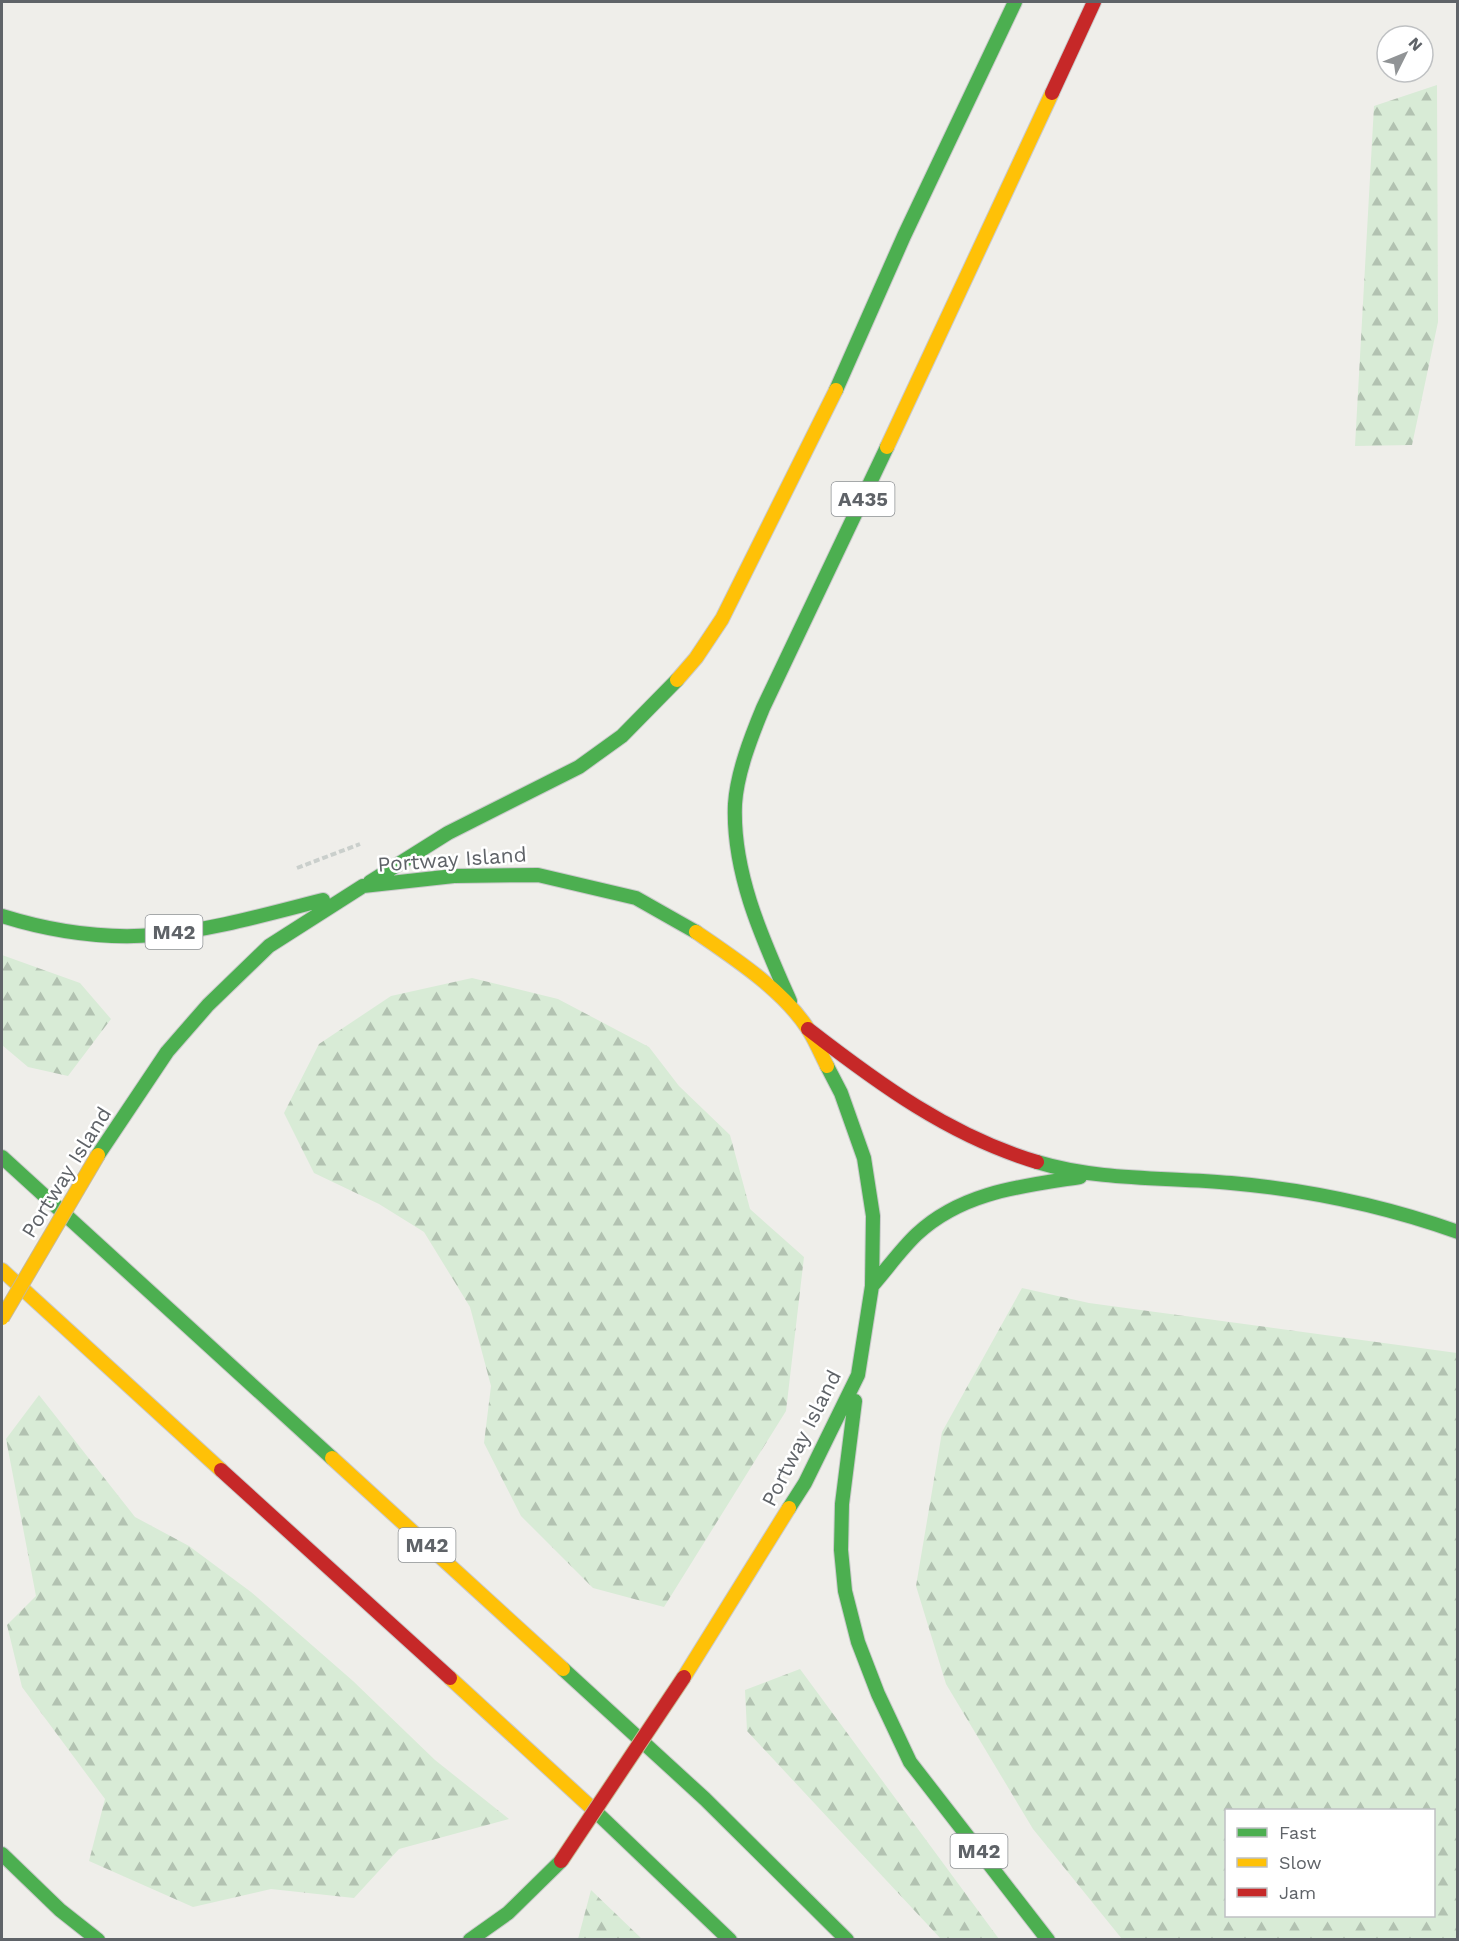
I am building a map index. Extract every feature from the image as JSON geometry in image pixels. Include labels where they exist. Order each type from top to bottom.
[{"type":"main road","points":[[363,886],[448,833],[579,767],[622,735],[665,694],[696,658],[722,618],[827,409],[904,236],[1016,2]]},
{"type":"main road","name":"A435","points":[[794,1011],[762,939],[740,868],[735,803],[747,751],[764,702],[813,605],[1094,2]]},
{"type":"main road","name":"Portway Island","points":[[2,1318],[98,1155],[167,1052],[208,1005],[269,946],[345,895],[363,886],[454,876],[538,875],[636,898],[683,923],[731,956],[794,1011],[808,1029],[841,1093],[864,1158],[873,1216],[872,1286],[858,1376],[805,1483],[684,1677],[561,1861],[508,1913],[470,1940]]},
{"type":"main road","name":"M42","points":[[2,916],[28,925],[79,934],[138,938],[222,925],[345,895]]},
{"type":"main road","points":[[808,1029],[882,1086],[940,1124],[1017,1156],[1094,1175],[1232,1183],[1308,1194],[1384,1209],[1458,1232]]},
{"type":"main road","name":"M42","points":[[2,1157],[705,1799],[847,1940]]},
{"type":"main road","points":[[872,1286],[919,1232],[962,1203],[1006,1189],[1094,1175]]},
{"type":"main road","points":[[2,1270],[624,1838],[730,1940]]},
{"type":"main road","name":"M42","points":[[858,1376],[842,1504],[841,1550],[845,1591],[858,1642],[878,1694],[910,1762],[1048,1940]]},
{"type":"main road","points":[[2,1854],[60,1910],[98,1940]]},
{"type":"path","points":[[286,872],[364,843]]},
{"type":"green space","points":[[1437,85],[1438,322],[1412,445],[1355,446],[1374,106]]},
{"type":"green space","points":[[2,955],[80,983],[111,1019],[68,1076],[28,1067],[2,1045]]},
{"type":"green space","points":[[472,978],[558,999],[649,1047],[679,1086],[730,1135],[750,1209],[804,1257],[786,1411],[664,1607],[593,1588],[521,1516],[484,1443],[491,1386],[470,1307],[424,1232],[379,1204],[314,1173],[284,1113],[319,1044],[391,996]]},
{"type":"green space","points":[[1022,1288],[1089,1303],[1457,1353],[1457,1939],[1122,1939],[1033,1829],[946,1684],[916,1586],[942,1432]]},
{"type":"green space","points":[[39,1395],[135,1517],[189,1546],[251,1592],[353,1681],[435,1760],[509,1819],[399,1849],[354,1898],[271,1889],[193,1907],[89,1861],[105,1799],[22,1687],[7,1625],[36,1596],[6,1439]]},
{"type":"green space","points":[[800,1669],[999,1939],[941,1939],[747,1731],[745,1690]]},
{"type":"green space","points":[[591,1890],[642,1939],[578,1939]]},
{"type":"traffic: fast","points":[[836,390],[904,236],[1015,2]]},
{"type":"traffic: fast","points":[[790,1001],[760,930],[744,881],[735,830],[736,792],[745,755],[763,708],[887,447]]},
{"type":"traffic: fast","points":[[370,882],[448,833],[579,767],[622,736],[677,680]]},
{"type":"traffic: fast","points":[[98,1155],[167,1052],[208,1005],[269,946],[363,886],[454,876],[538,875],[636,898],[696,932]]},
{"type":"traffic: fast","points":[[2,916],[47,928],[88,934],[127,936],[201,929],[323,900]]},
{"type":"traffic: fast","points":[[789,1508],[805,1483],[858,1375],[872,1286],[873,1216],[864,1158],[841,1093],[827,1066]]},
{"type":"traffic: fast","points":[[2,1157],[332,1458]]},
{"type":"traffic: fast","points":[[1037,1162],[1109,1175],[1231,1183],[1289,1190],[1375,1207],[1458,1232]]},
{"type":"traffic: fast","points":[[872,1286],[917,1234],[953,1209],[994,1193],[1080,1177]]},
{"type":"traffic: fast","points":[[855,1401],[842,1504],[841,1550],[845,1591],[858,1642],[878,1694],[910,1762],[1048,1940]]},
{"type":"traffic: fast","points":[[563,1669],[705,1799],[847,1940]]},
{"type":"traffic: fast","points":[[595,1811],[730,1940]]},
{"type":"traffic: fast","points":[[2,1854],[60,1910],[98,1940]]},
{"type":"traffic: fast","points":[[470,1940],[508,1913],[561,1861]]},
{"type":"traffic: slow","points":[[887,447],[1052,93]]},
{"type":"traffic: slow","points":[[677,680],[696,658],[722,619],[836,390]]},
{"type":"traffic: slow","points":[[696,932],[757,976],[785,1001],[808,1029],[827,1066]]},
{"type":"traffic: slow","points":[[2,1318],[98,1155]]},
{"type":"traffic: slow","points":[[2,1270],[221,1470]]},
{"type":"traffic: slow","points":[[332,1458],[563,1669]]},
{"type":"traffic: slow","points":[[684,1677],[789,1508]]},
{"type":"traffic: slow","points":[[450,1678],[595,1811]]},
{"type":"traffic: jam","points":[[1052,93],[1094,2]]},
{"type":"traffic: jam","points":[[808,1029],[889,1088],[945,1123],[1005,1151],[1037,1162]]},
{"type":"traffic: jam","points":[[221,1470],[450,1678]]},
{"type":"traffic: jam","points":[[561,1861],[684,1677]]}]
